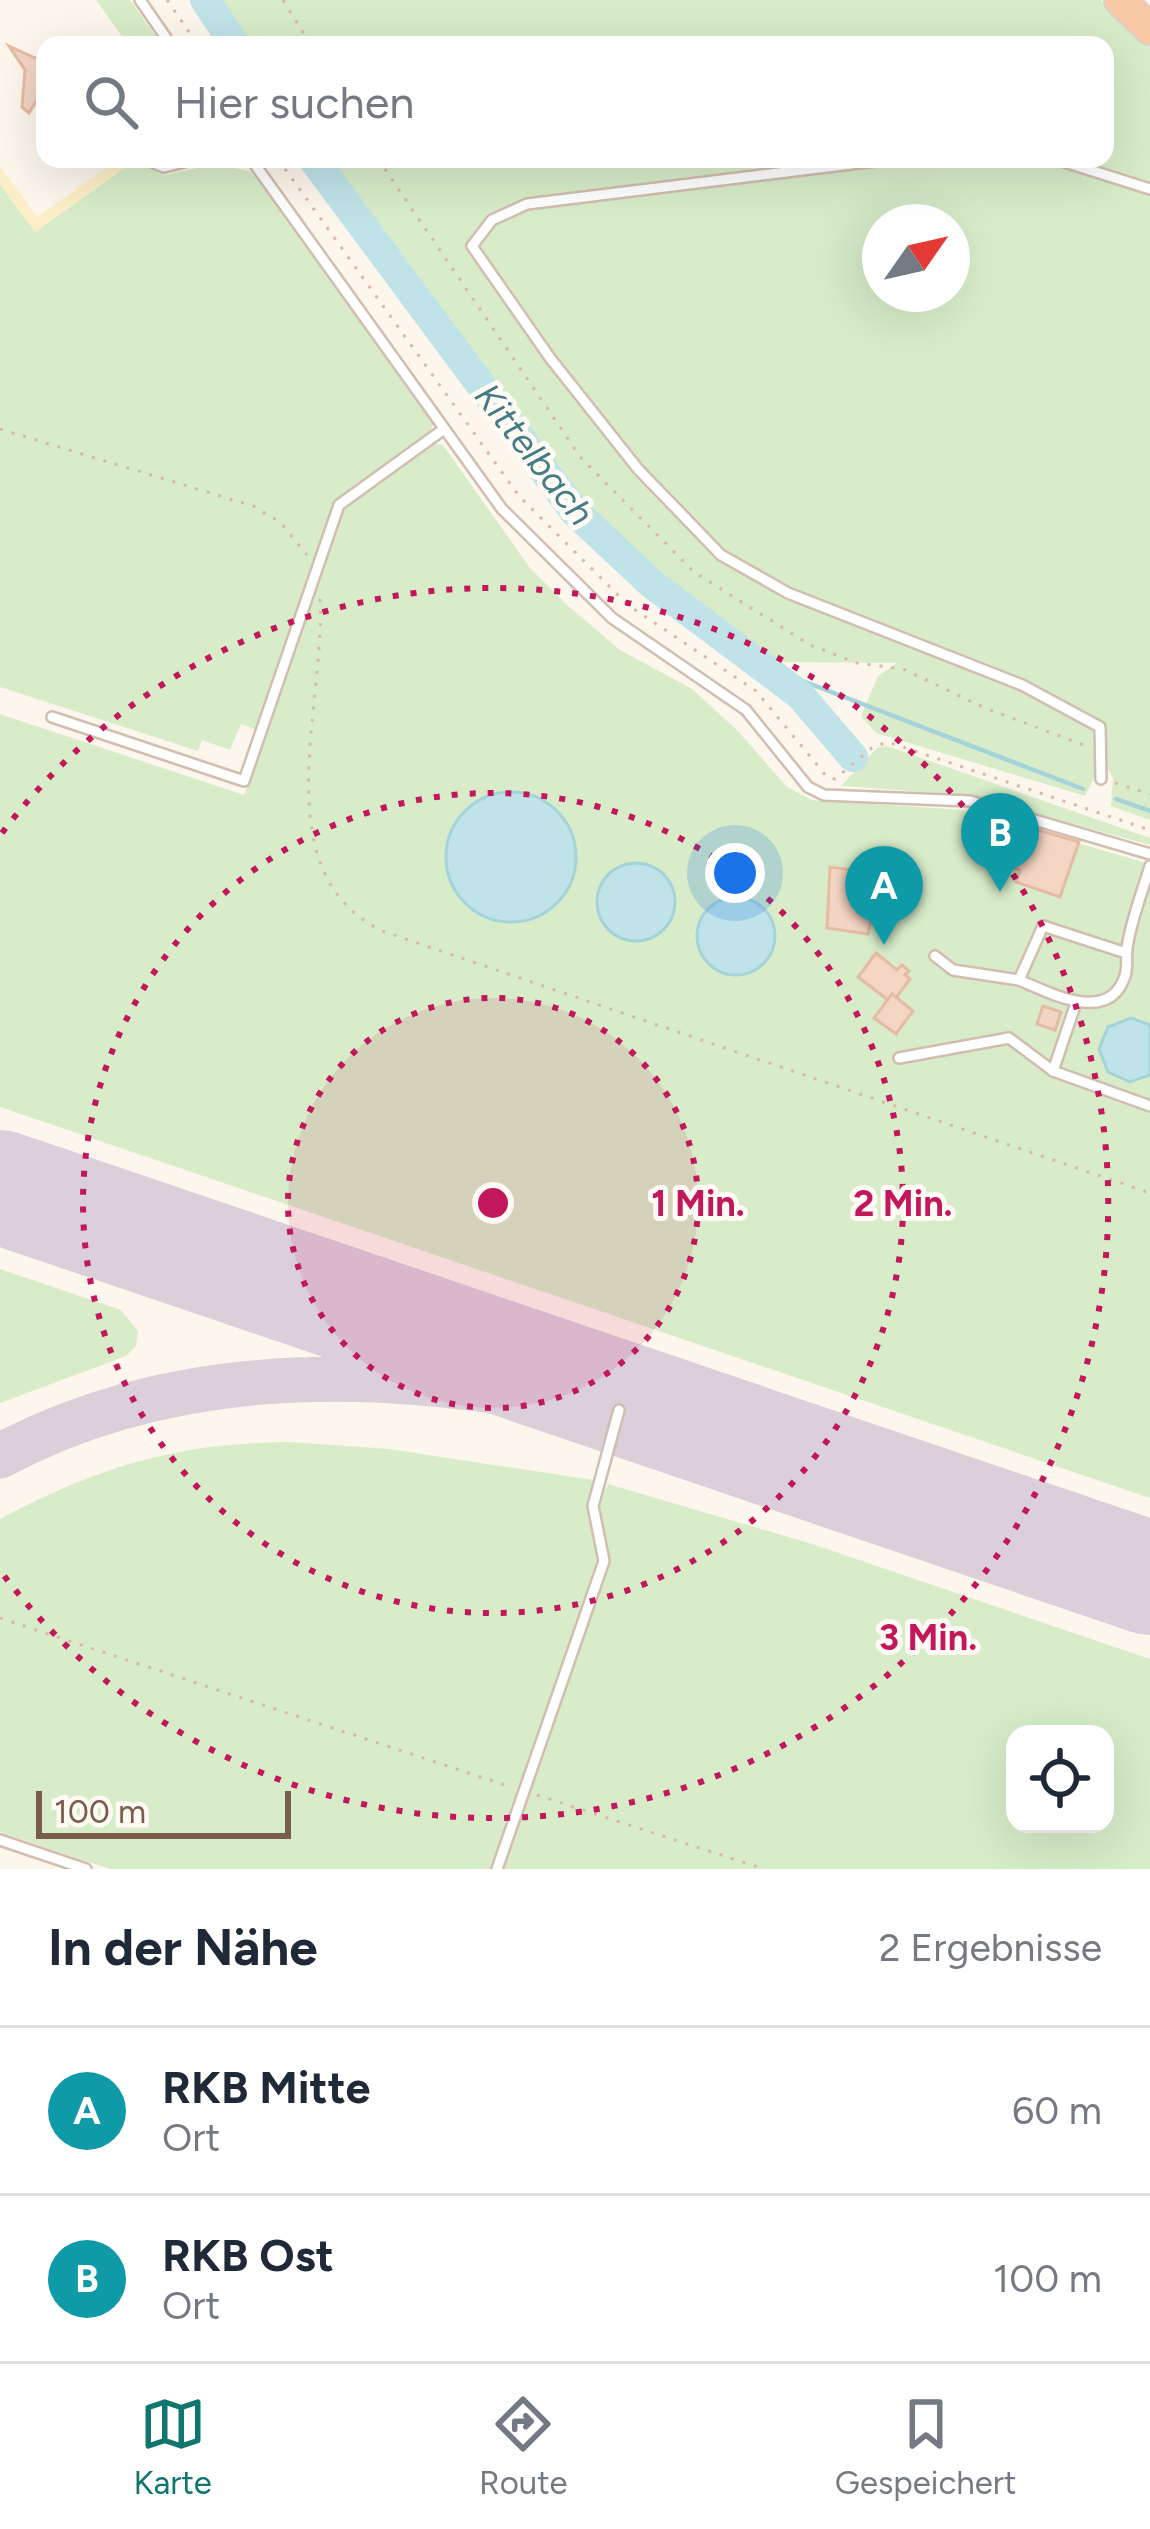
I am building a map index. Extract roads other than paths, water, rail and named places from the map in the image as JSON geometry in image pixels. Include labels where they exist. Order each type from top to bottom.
[{"type":"highway","points":[[1120,0],[1150,29]]},
{"type":"lane","points":[[140,0],[165,36]]},
{"type":"lane","points":[[257,168],[502,509],[612,618],[746,710],[808,787],[824,795],[970,801],[1150,854]]},
{"type":"lane","points":[[819,168],[527,204],[493,220],[472,246],[550,358],[702,540],[744,571],[788,593],[1022,685],[1089,718],[1100,727],[1101,779]]},
{"type":"lane","points":[[1083,168],[1150,189]]},
{"type":"lane","points":[[52,717],[244,782],[339,505],[444,429]]},
{"type":"lane","points":[[935,956],[953,970],[1019,980],[1076,1003],[1099,1001],[1116,992],[1127,970],[1126,953],[1150,866]]},
{"type":"lane","points":[[1019,980],[1043,926],[1126,953]]},
{"type":"lane","points":[[1053,1071],[1076,1003]]},
{"type":"lane","points":[[899,1058],[1009,1038],[1053,1071],[1150,1106]]},
{"type":"lane","points":[[497,1869],[604,1562],[593,1506],[619,1410]]},
{"type":"lane","points":[[0,1840],[86,1869]]},
{"type":"water","points":[[511,792],[536,797],[557,811],[571,832],[576,857],[571,882],[557,903],[536,917],[511,922],[486,917],[465,903],[451,882],[446,857],[451,832],[465,811],[486,797]]},
{"type":"water","points":[[636,863],[664,874],[675,902],[664,930],[636,941],[608,930],[597,902],[608,874]]},
{"type":"water","points":[[736,897],[764,908],[775,936],[764,964],[736,975],[708,964],[697,936],[708,908]]},
{"type":"water","points":[[1131,1018],[1150,1025],[1150,1075],[1130,1082],[1108,1072],[1099,1049],[1108,1027]]},
{"type":"waterway","name":"Kittelbach","points":[[205,0],[229,36]]},
{"type":"waterway","name":"Kittelbach","points":[[320,168],[575,512],[652,584],[800,695],[853,757]]},
{"type":"waterway","points":[[769,668],[1083,789]]},
{"type":"waterway","points":[[1116,799],[1150,811]]},
{"type":"place","name":"RKB Ost","points":[[1000,892]]},
{"type":"place","name":"RKB Mitte","points":[[884,945]]}]
